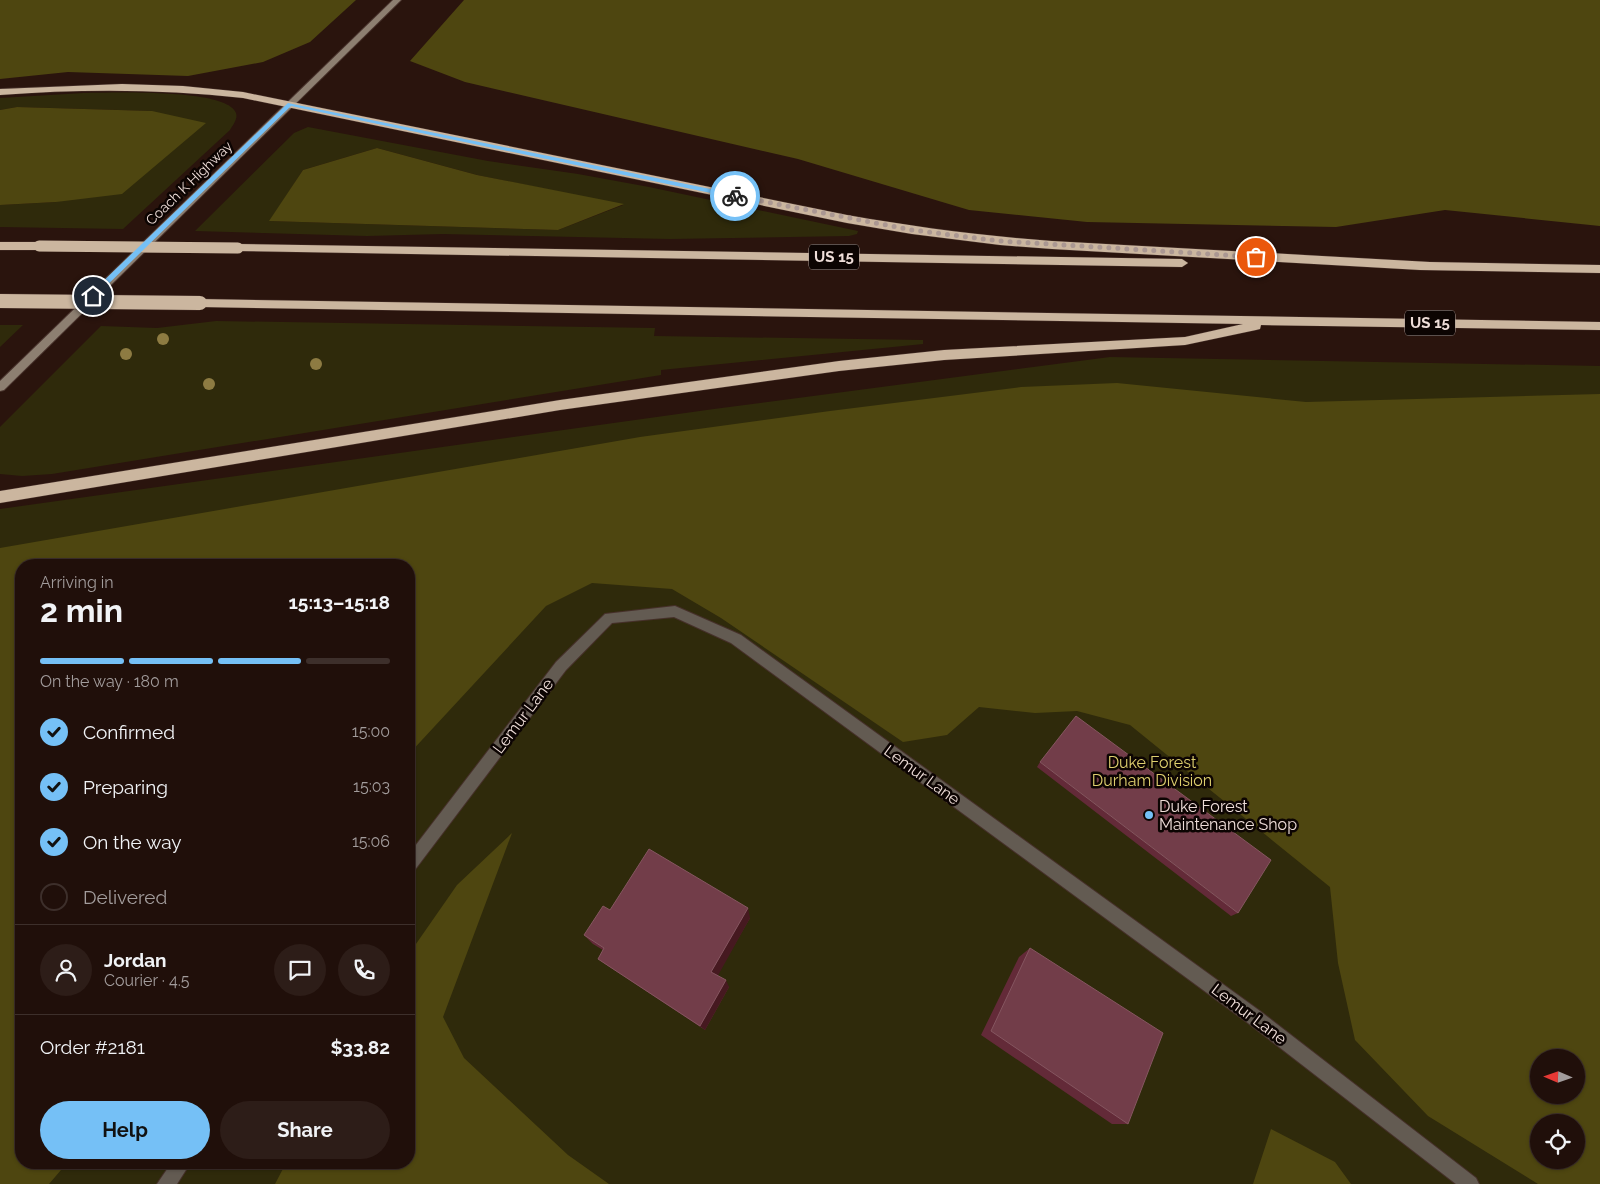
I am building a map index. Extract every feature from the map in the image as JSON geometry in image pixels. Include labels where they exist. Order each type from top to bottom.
[{"type":"highway","points":[[0,92],[50,88],[173,88],[243,95],[466,142],[912,230],[1000,241],[1429,266]]},
{"type":"highway","name":"US 15","points":[[0,246],[1600,269]]},
{"type":"highway","name":"US 15","points":[[0,301],[1600,326]]},
{"type":"highway","points":[[0,497],[560,405],[720,382],[839,366],[944,355],[1185,341],[1281,320]]},
{"type":"main road","name":"Coach K Highway","points":[[0,387],[397,0]]},
{"type":"street","name":"Lemur Lane","points":[[415,858],[561,666],[609,618],[674,611],[736,639],[1246,1011],[1470,1184]]},
{"type":"street","points":[[166,1184],[178,1169]]},
{"type":"green space","points":[[84,93],[166,94],[212,99],[228,105],[236,113],[236,117],[230,130],[123,229],[0,227],[0,205],[56,202],[152,111],[17,107],[0,110],[0,98]]},
{"type":"green space","points":[[308,127],[488,161],[578,174],[649,187],[858,231],[857,234],[849,236],[670,239],[443,234],[367,236],[195,231],[294,133]],"holes":[[[377,148],[477,175],[623,205],[558,230],[270,221],[303,170]]]},
{"type":"green space","points":[[216,321],[655,328],[654,336],[923,340],[923,344],[661,370],[661,375],[52,474],[22,476],[0,474],[0,427],[101,326],[157,328]]},
{"type":"green space","points":[[0,325],[23,325],[0,347]]},
{"type":"green space","name":"Duke Forest Durham Division","points":[[1110,357],[1600,366],[1600,1184],[0,1184],[0,509],[714,409]]},
{"type":"shaded area","points":[[0,0],[356,0],[310,42],[263,62],[188,76],[68,72],[0,79]]},
{"type":"shaded area","points":[[464,0],[1600,0],[1600,226],[1445,210],[1336,227],[1087,222],[969,210],[798,159],[465,82],[410,61]]},
{"type":"shaded area","points":[[17,107],[152,111],[206,123],[122,194],[56,202],[0,205],[0,110]]},
{"type":"shaded area","points":[[377,148],[477,175],[624,204],[558,230],[269,221],[303,170]]},
{"type":"shaded area","points":[[1117,383],[1306,402],[1600,394],[1600,1184],[1538,1184],[1428,1116],[1355,1040],[1338,963],[1330,887],[1130,725],[1077,711],[1035,713],[979,707],[947,735],[903,742],[721,618],[672,589],[592,583],[546,606],[415,748],[415,559],[15,559],[15,1169],[62,1169],[49,1184],[0,1184],[0,548],[640,437],[1021,387]]},
{"type":"shaded area","points":[[512,833],[443,1017],[464,1058],[568,1155],[609,1184],[275,1184],[283,1169],[415,1169],[415,945],[457,885]]},
{"type":"shaded area","points":[[1271,1129],[1335,1162],[1351,1184],[1253,1184]]},
{"type":"building","name":"Duke Forest Maintenance Shop","points":[[1076,716],[1271,860],[1238,913],[1040,762]]},
{"type":"building","points":[[649,849],[748,908],[711,972],[726,980],[700,1026],[598,959],[604,948],[584,935],[603,906],[610,910]]},
{"type":"building","points":[[1030,948],[1163,1033],[1128,1124],[991,1031]]},
{"type":"way so far","points":[[735,196],[847,219],[953,236],[1052,245],[1256,257]]},
{"type":"place","name":"Duke Forest Maintenance Shop","points":[[1149,815]]},
{"type":"route","points":[[93,296],[290,104],[447,138],[735,196]]}]
